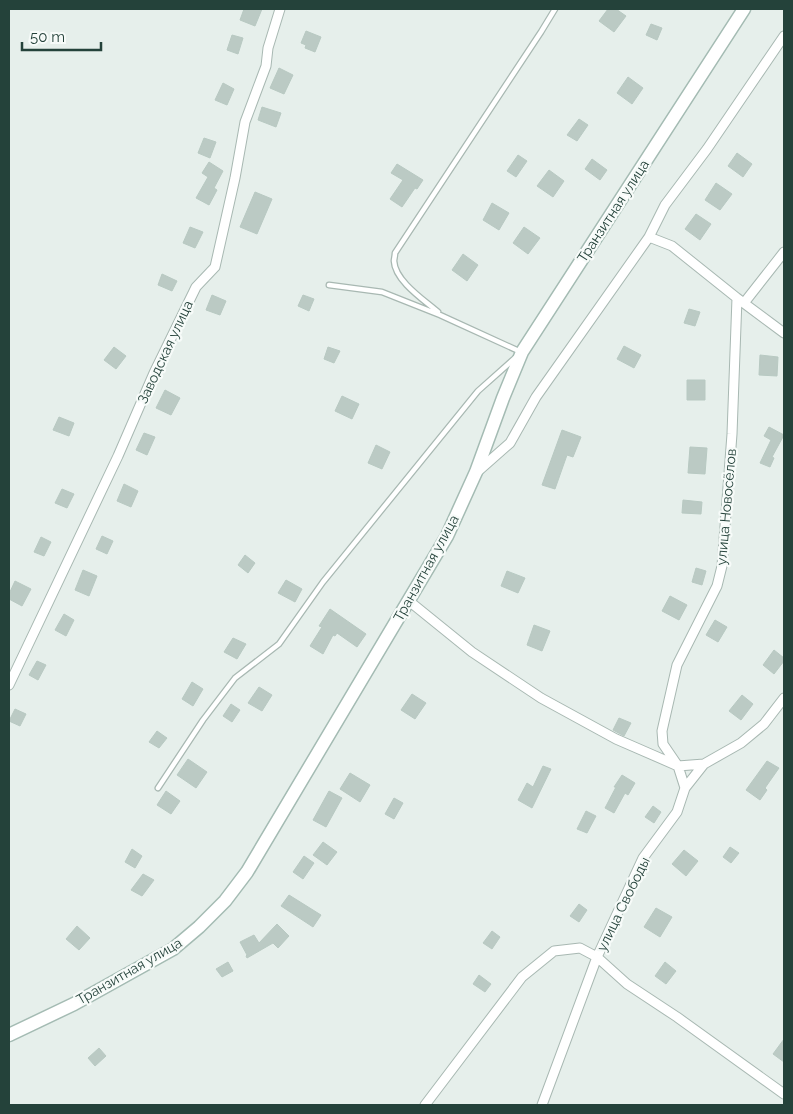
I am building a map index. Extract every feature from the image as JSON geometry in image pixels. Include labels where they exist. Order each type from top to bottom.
[{"type":"main road","name":"Транзитная улица","points":[[9,1035],[74,1004],[173,949],[225,901],[248,872],[447,536],[476,472],[522,352],[744,9]]},
{"type":"street","name":"Заводская улица","points":[[9,685],[196,287],[215,267],[235,178],[245,122],[266,66],[268,48],[280,9]]},
{"type":"street","points":[[476,472],[510,443],[536,397],[649,237],[665,206],[707,149],[784,36]]},
{"type":"street","points":[[649,237],[672,246],[784,333]]},
{"type":"street","points":[[741,300],[784,252]]},
{"type":"street","name":"улица Новосёлов","points":[[685,788],[678,766],[663,744],[662,731],[677,665],[717,586],[722,566],[741,300]]},
{"type":"street","points":[[409,601],[472,652],[541,698],[616,740],[678,766],[704,764]]},
{"type":"street","name":"улица Свободы","points":[[542,1105],[597,957],[643,858],[677,812],[685,788],[704,764],[741,743],[764,724],[784,698]]},
{"type":"street","points":[[425,1105],[522,977],[554,951],[580,948],[597,957],[627,984],[677,1017],[784,1094]]},
{"type":"lane","points":[[440,315],[406,285],[397,271],[394,262],[395,254],[555,9]]},
{"type":"lane","points":[[158,788],[203,720],[235,678],[279,644],[323,582],[478,390],[522,352],[440,315],[382,292],[329,285]]},
{"type":"building","points":[[244,9],[262,9],[255,26],[240,20]]},
{"type":"building","points":[[608,9],[616,9],[626,16],[614,32],[599,21]]},
{"type":"building","points":[[651,24],[662,28],[657,40],[646,35]]},
{"type":"building","points":[[306,31],[321,37],[315,52],[305,48],[306,45],[301,43]]},
{"type":"building","points":[[232,35],[243,38],[238,54],[227,50]]},
{"type":"building","points":[[279,68],[293,75],[284,94],[270,88]]},
{"type":"building","points":[[628,77],[643,88],[632,104],[617,93]]},
{"type":"building","points":[[223,83],[234,89],[227,105],[215,100]]},
{"type":"building","points":[[262,107],[281,113],[276,127],[258,120]]},
{"type":"building","points":[[579,119],[588,125],[577,141],[567,135]]},
{"type":"building","points":[[204,138],[216,142],[210,158],[198,153]]},
{"type":"building","points":[[737,153],[752,164],[743,177],[728,166]]},
{"type":"building","points":[[518,155],[527,161],[516,177],[507,171]]},
{"type":"building","points":[[592,159],[607,170],[600,180],[585,169]]},
{"type":"building","points":[[209,162],[223,171],[214,188],[217,190],[209,205],[196,198],[208,177],[202,173]]},
{"type":"building","points":[[397,164],[423,180],[402,207],[390,199],[403,180],[391,173]]},
{"type":"building","points":[[549,170],[564,181],[553,197],[537,186]]},
{"type":"building","points":[[716,183],[732,194],[720,210],[705,200]]},
{"type":"building","points":[[255,192],[272,199],[257,234],[240,227]]},
{"type":"building","points":[[492,203],[509,213],[499,230],[483,220]]},
{"type":"building","points":[[696,214],[711,224],[700,240],[685,229]]},
{"type":"building","points":[[190,227],[203,232],[195,248],[183,243]]},
{"type":"building","points":[[524,227],[540,238],[528,254],[513,243]]},
{"type":"building","points":[[463,254],[478,265],[467,281],[452,270]]},
{"type":"building","points":[[162,274],[177,281],[172,291],[158,285]]},
{"type":"building","points":[[212,295],[226,301],[220,315],[206,310]]},
{"type":"building","points":[[303,295],[314,299],[309,311],[298,306]]},
{"type":"building","points":[[689,309],[700,312],[695,326],[684,323]]},
{"type":"building","points":[[624,346],[641,355],[634,368],[617,359]]},
{"type":"building","points":[[114,347],[126,356],[116,369],[104,360]]},
{"type":"building","points":[[328,347],[340,351],[334,363],[324,359]]},
{"type":"building","points":[[760,355],[778,357],[777,376],[759,375]]},
{"type":"building","points":[[687,380],[705,380],[705,400],[687,400]]},
{"type":"building","points":[[165,390],[180,398],[171,415],[156,408]]},
{"type":"building","points":[[342,396],[359,404],[352,419],[335,411]]},
{"type":"building","points":[[59,417],[74,423],[69,436],[53,430]]},
{"type":"building","points":[[769,427],[784,435],[772,457],[774,458],[770,467],[760,463],[771,440],[764,436]]},
{"type":"building","points":[[562,430],[581,437],[573,457],[567,455],[555,489],[542,485]]},
{"type":"building","points":[[144,433],[155,437],[147,455],[136,450]]},
{"type":"building","points":[[376,445],[390,452],[382,469],[368,463]]},
{"type":"building","points":[[690,447],[707,448],[705,474],[688,473]]},
{"type":"building","points":[[124,484],[138,491],[131,507],[117,501]]},
{"type":"building","points":[[62,489],[74,494],[67,508],[55,503]]},
{"type":"building","points":[[683,500],[702,502],[701,514],[682,513]]},
{"type":"building","points":[[102,536],[113,541],[107,554],[96,549]]},
{"type":"building","points":[[41,537],[51,542],[44,556],[34,552]]},
{"type":"building","points":[[245,555],[255,563],[248,573],[238,565]]},
{"type":"building","points":[[696,568],[706,571],[702,585],[692,582]]},
{"type":"building","points":[[83,570],[97,576],[89,596],[75,590]]},
{"type":"building","points":[[507,571],[525,578],[518,593],[501,586]]},
{"type":"building","points":[[286,580],[302,589],[295,602],[278,593]]},
{"type":"building","points":[[15,581],[31,589],[22,606],[9,599],[9,594]]},
{"type":"building","points":[[670,596],[687,605],[679,620],[662,611]]},
{"type":"building","points":[[330,609],[366,634],[357,647],[337,633],[335,636],[333,635],[323,654],[310,646],[322,627],[319,626]]},
{"type":"building","points":[[64,614],[74,620],[66,636],[55,630]]},
{"type":"building","points":[[715,620],[727,627],[718,642],[706,635]]},
{"type":"building","points":[[534,625],[550,631],[542,651],[527,645]]},
{"type":"building","points":[[233,638],[246,644],[237,659],[224,652]]},
{"type":"building","points":[[774,650],[784,658],[784,661],[774,674],[763,665]]},
{"type":"building","points":[[37,661],[46,665],[38,680],[29,675]]},
{"type":"building","points":[[192,682],[203,689],[193,706],[182,699]]},
{"type":"building","points":[[259,687],[272,695],[262,711],[248,703]]},
{"type":"building","points":[[412,694],[426,703],[415,719],[401,710]]},
{"type":"building","points":[[742,695],[753,704],[741,720],[729,711]]},
{"type":"building","points":[[231,704],[240,710],[232,722],[223,716]]},
{"type":"building","points":[[15,709],[26,714],[20,726],[9,721]]},
{"type":"building","points":[[619,718],[631,723],[624,736],[613,730]]},
{"type":"building","points":[[157,731],[167,738],[159,748],[149,742]]},
{"type":"building","points":[[188,759],[207,772],[196,788],[177,775]]},
{"type":"building","points":[[767,761],[779,768],[765,788],[767,790],[760,800],[746,790]]},
{"type":"building","points":[[543,766],[551,769],[532,808],[518,800],[527,783],[533,787]]},
{"type":"building","points":[[350,773],[370,785],[360,802],[340,789]]},
{"type":"building","points":[[622,775],[635,783],[628,795],[625,793],[614,813],[605,808],[616,787],[614,787]]},
{"type":"building","points":[[166,791],[180,801],[171,814],[157,805]]},
{"type":"building","points":[[329,791],[342,798],[326,827],[313,820]]},
{"type":"building","points":[[394,798],[403,803],[394,819],[385,814]]},
{"type":"building","points":[[653,806],[661,812],[654,823],[645,817]]},
{"type":"building","points":[[586,811],[596,816],[587,833],[577,829]]},
{"type":"building","points":[[323,842],[337,852],[327,865],[313,855]]},
{"type":"building","points":[[730,847],[739,853],[731,863],[723,857]]},
{"type":"building","points":[[132,849],[142,856],[135,868],[125,862]]},
{"type":"building","points":[[684,850],[698,861],[686,876],[672,864]]},
{"type":"building","points":[[304,856],[314,863],[303,879],[293,872]]},
{"type":"building","points":[[143,874],[154,880],[142,896],[131,890]]},
{"type":"building","points":[[289,895],[321,915],[313,927],[281,906]]},
{"type":"building","points":[[579,904],[587,910],[579,922],[570,916]]},
{"type":"building","points":[[656,908],[672,917],[660,937],[644,927]]},
{"type":"building","points":[[277,924],[289,936],[278,948],[273,943],[247,958],[240,942],[254,935],[259,943]]},
{"type":"building","points":[[77,926],[90,938],[79,950],[66,939]]},
{"type":"building","points":[[492,931],[500,937],[492,949],[483,943]]},
{"type":"building","points":[[228,962],[233,971],[222,977],[216,969]]},
{"type":"building","points":[[665,962],[676,971],[666,984],[655,976]]},
{"type":"building","points":[[479,975],[491,984],[485,992],[473,984]]},
{"type":"building","points":[[784,1039],[784,1062],[773,1054]]},
{"type":"building","points":[[99,1048],[106,1056],[95,1066],[88,1058]]}]
